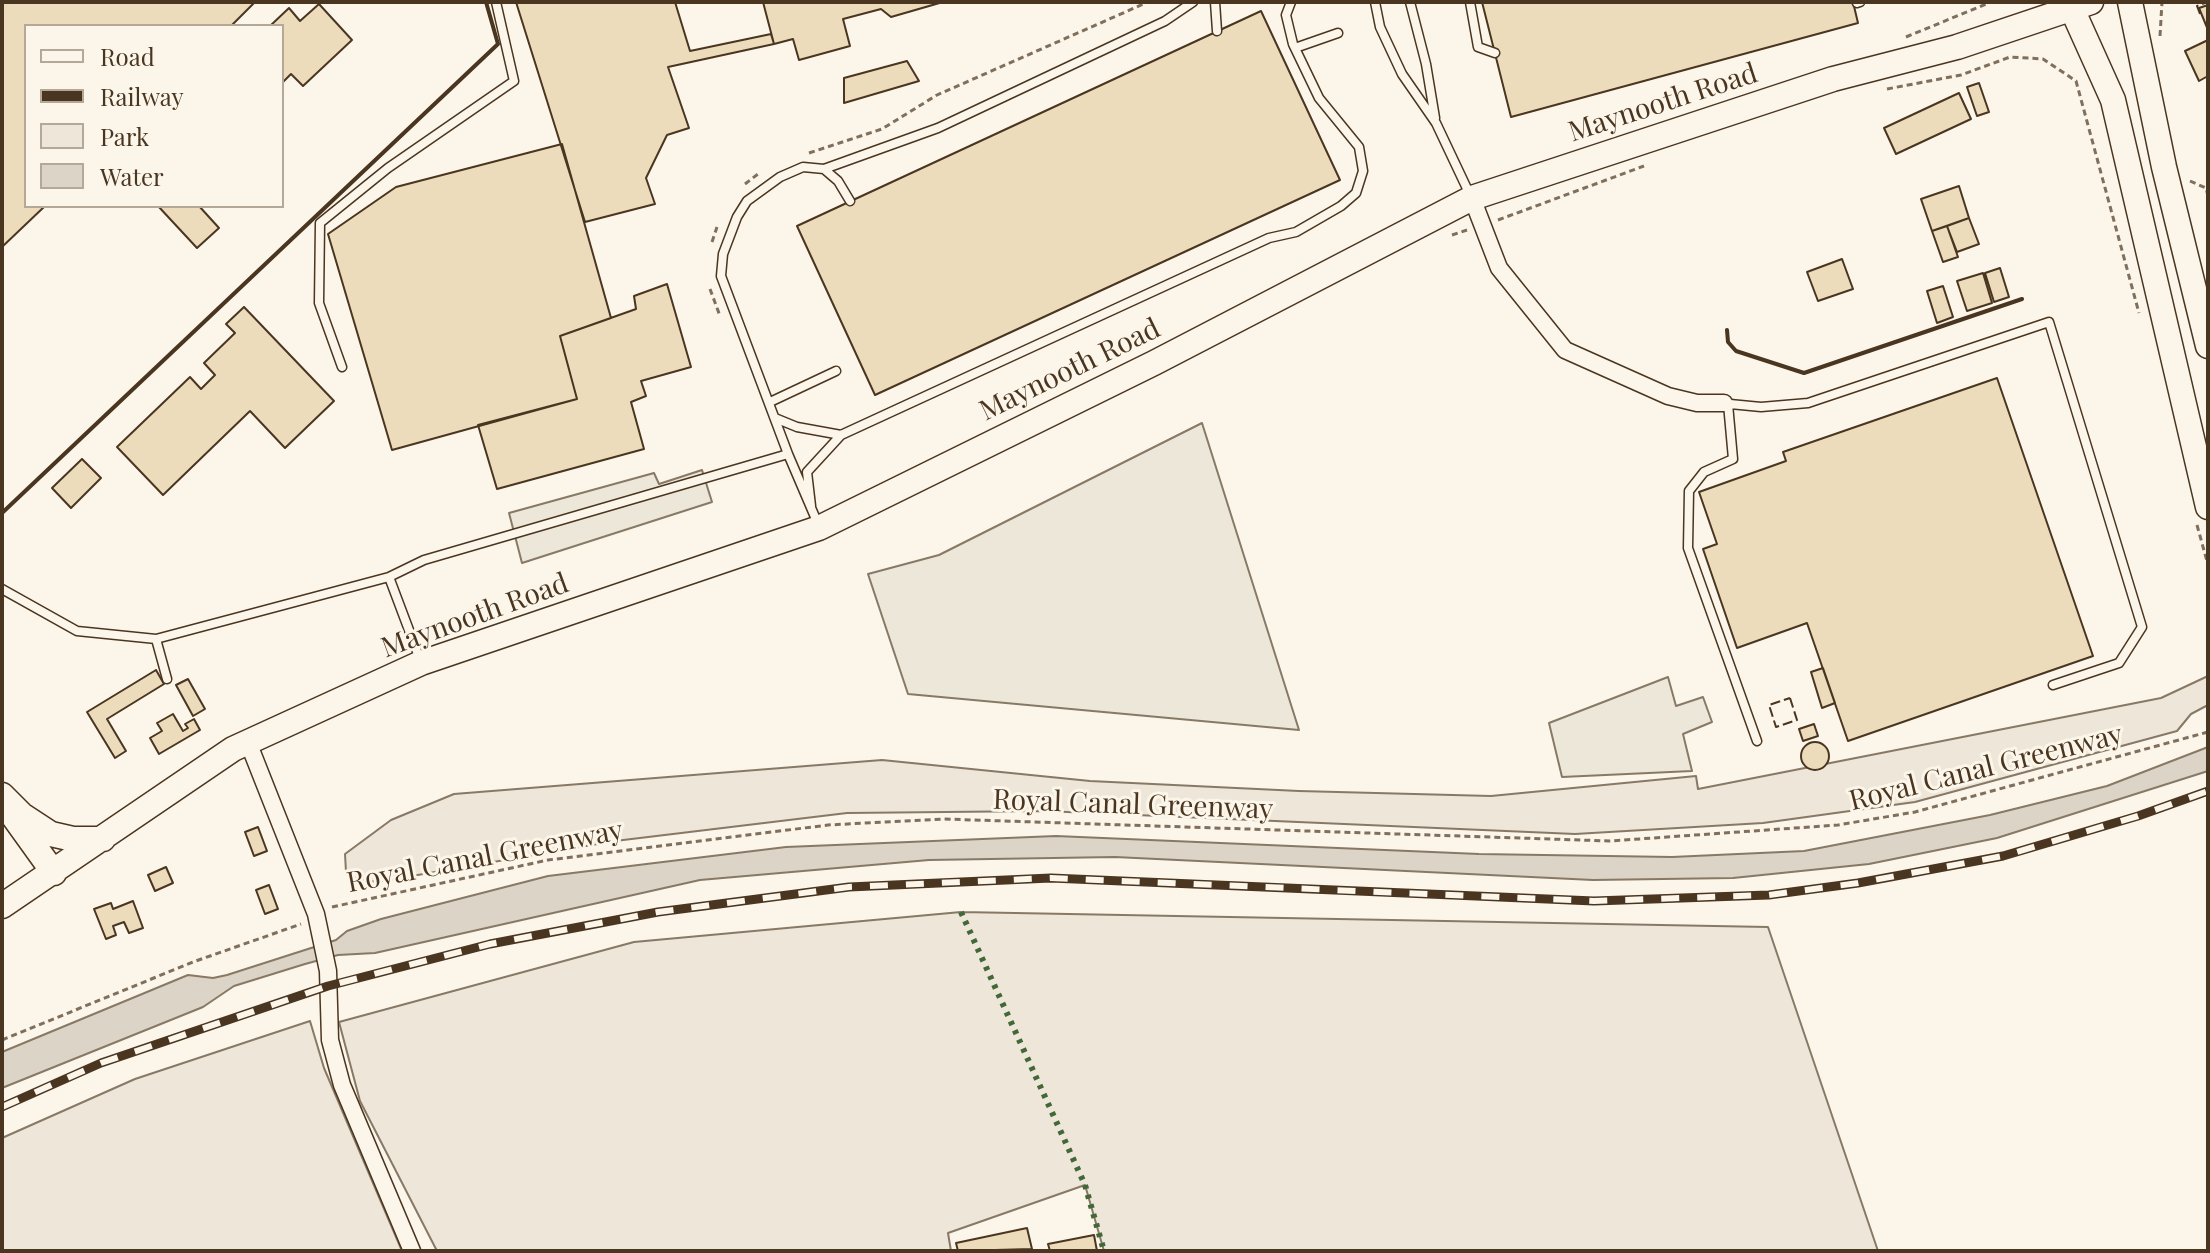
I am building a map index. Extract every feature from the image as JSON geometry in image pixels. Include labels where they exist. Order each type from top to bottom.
[{"type":"main road","points":[[2130,2],[2208,346]]},
{"type":"main road","points":[[2082,5],[2113,100],[2208,507]]},
{"type":"main road","name":"Maynooth Road","points":[[54,873],[248,742],[421,663],[819,528],[1154,363],[1472,198],[1833,79],[1918,58],[2082,5]]},
{"type":"main road","points":[[2,798],[51,834],[73,839],[103,839]]},
{"type":"main road","points":[[2,798],[54,873],[2,906]]},
{"type":"street","points":[[1472,198],[1499,268],[1565,350],[1668,396],[1697,403],[1727,404]]},
{"type":"street","points":[[248,742],[321,932],[328,971],[330,1040],[342,1085],[412,1251]]},
{"type":"lane","points":[[342,367],[319,303],[320,223],[388,168],[514,81],[496,2]]},
{"type":"lane","points":[[815,517],[721,276],[723,254],[737,217],[762,188],[803,167],[824,169],[938,128],[1165,21],[1193,2]]},
{"type":"lane","points":[[1215,2],[1217,31]]},
{"type":"lane","points":[[811,506],[807,472],[841,435],[1269,238],[1296,232],[1341,206],[1356,193],[1363,171],[1359,147],[1319,98],[1295,48],[1286,15],[1291,2]]},
{"type":"lane","points":[[1375,2],[1380,27],[1402,74],[1436,123],[1472,198]]},
{"type":"lane","points":[[1410,2],[1426,64],[1436,123]]},
{"type":"lane","points":[[1470,2],[1478,47],[1495,53]]},
{"type":"lane","points":[[1295,48],[1338,33]]},
{"type":"lane","points":[[824,169],[838,181],[850,201]]},
{"type":"lane","points":[[1757,741],[1688,548],[1689,491],[1704,472],[1733,459],[1727,404],[1761,407],[1808,403],[2049,322],[2142,627],[2119,663],[2053,685]]},
{"type":"lane","points":[[770,402],[836,371]]},
{"type":"lane","points":[[775,418],[797,427],[841,435]]},
{"type":"lane","points":[[2,589],[77,631],[156,639],[389,577],[424,560],[788,454]]},
{"type":"lane","points":[[389,577],[421,663]]},
{"type":"lane","points":[[156,639],[167,679]]},
{"type":"path","points":[[804,154],[882,129],[937,95],[1148,2]]},
{"type":"path","points":[[2160,44],[2162,2]]},
{"type":"path","points":[[742,187],[761,172]]},
{"type":"path","points":[[2179,175],[2206,188],[2208,196]]},
{"type":"path","points":[[710,250],[719,223]]},
{"type":"path","points":[[709,278],[710,293],[722,321]]},
{"type":"path","name":"Royal Canal Greenway","points":[[2,1040],[193,962],[291,930],[316,914],[355,901],[548,860],[828,825],[944,819],[1610,841],[1838,825],[1915,812],[2208,732]]},
{"type":"green space","points":[[2208,676],[2208,705],[2191,714],[2177,731],[1915,802],[1763,823],[1575,834],[1044,811],[847,813],[615,841],[377,882],[349,877],[346,872],[345,854],[391,820],[454,794],[882,760],[1090,781],[1299,791],[1491,796],[1696,776],[1698,789],[2161,698]]},
{"type":"green space","points":[[961,912],[1768,927],[1878,1251],[1104,1251],[1085,1185],[948,1233],[951,1251],[437,1251],[360,1101],[339,1022],[634,942]]},
{"type":"green space","points":[[310,1021],[324,1068],[402,1251],[2,1251],[2,1138],[135,1079]]},
{"type":"shaded area","points":[[1202,423],[1299,730],[908,694],[868,574],[939,555]]},
{"type":"shaded area","points":[[702,470],[712,502],[522,563],[509,513],[654,473],[659,484]]},
{"type":"shaded area","points":[[1668,677],[1676,706],[1703,697],[1712,722],[1683,734],[1692,771],[1562,777],[1549,723]]},
{"type":"water","points":[[2208,747],[2208,771],[1997,838],[1869,864],[1733,878],[1593,880],[1115,857],[929,860],[700,880],[375,953],[338,955],[305,964],[234,986],[203,1007],[2,1088],[2,1052],[188,975],[213,978],[227,975],[336,940],[347,931],[381,919],[548,876],[786,847],[1056,836],[1479,854],[1672,857],[1804,851],[1990,815],[2107,786]]},
{"type":"building","points":[[2,2],[255,2],[233,24],[24,24],[24,208],[43,208],[2,247]]},
{"type":"building","points":[[516,2],[675,2],[690,51],[771,34],[774,44],[668,67],[689,128],[667,135],[646,178],[655,204],[585,222]]},
{"type":"building","points":[[763,2],[943,2],[891,17],[881,9],[843,19],[850,46],[799,60],[793,39],[774,44]]},
{"type":"building","points":[[1482,2],[1853,2],[1858,23],[1511,117]]},
{"type":"building","points":[[319,4],[352,40],[303,86],[291,74],[284,81],[284,24],[272,24],[289,8],[300,21]]},
{"type":"building","points":[[2208,5],[2208,30],[2199,8]]},
{"type":"building","points":[[1261,11],[1340,180],[875,395],[797,226]]},
{"type":"building","points":[[2208,40],[2208,76],[2199,81],[2185,51]]},
{"type":"building","points":[[907,61],[919,81],[844,103],[844,78]]},
{"type":"building","points":[[1979,83],[1989,112],[1977,116],[1967,87]]},
{"type":"building","points":[[1959,93],[1971,119],[1896,154],[1884,128]]},
{"type":"building","points":[[562,144],[611,318],[560,336],[577,399],[392,450],[328,234],[396,187]]},
{"type":"building","points":[[1959,186],[1969,218],[1932,231],[1921,199]]},
{"type":"building","points":[[160,208],[201,208],[219,228],[197,248]]},
{"type":"building","points":[[1969,218],[1979,244],[1957,252],[1947,226]]},
{"type":"building","points":[[1947,226],[1958,257],[1943,262],[1932,231]]},
{"type":"building","points":[[1842,259],[1853,289],[1818,301],[1807,272]]},
{"type":"building","points":[[2000,268],[2009,297],[1994,302],[1985,273]]},
{"type":"building","points":[[1983,273],[1992,303],[1967,311],[1957,281]]},
{"type":"building","points":[[667,284],[691,367],[641,381],[646,396],[631,402],[644,449],[497,489],[478,425],[577,399],[560,336],[636,309],[634,296]]},
{"type":"building","points":[[1943,286],[1953,317],[1937,323],[1927,291]]},
{"type":"building","points":[[244,307],[334,401],[285,448],[250,411],[163,495],[117,447],[190,377],[201,389],[215,375],[204,363],[235,333],[226,324]]},
{"type":"building","points":[[1997,378],[2093,656],[1848,741],[1807,623],[1737,648],[1703,549],[1717,544],[1699,492],[1786,461],[1783,452]]},
{"type":"building","points":[[82,459],[101,478],[71,508],[52,488]]},
{"type":"building","points":[[1823,668],[1835,703],[1822,708],[1811,672]]},
{"type":"building","points":[[156,670],[164,684],[107,719],[126,751],[115,758],[87,712]]},
{"type":"building","points":[[188,679],[205,709],[193,716],[176,685]]},
{"type":"building","points":[[173,714],[183,731],[188,728],[185,724],[194,719],[200,730],[159,754],[150,738],[162,731],[157,723]]},
{"type":"building","points":[[1814,724],[1818,736],[1803,741],[1799,729]]},
{"type":"building","points":[[1815,742],[1825,746],[1829,756],[1825,766],[1815,770],[1805,766],[1801,756],[1805,746]]},
{"type":"building","points":[[258,827],[267,851],[254,856],[245,832]]},
{"type":"building","points":[[166,867],[173,883],[155,891],[148,875]]},
{"type":"building","points":[[269,885],[278,909],[265,914],[256,890]]},
{"type":"building","points":[[133,901],[143,928],[129,933],[124,922],[113,926],[116,935],[106,939],[94,909],[111,903],[113,909]]},
{"type":"building","points":[[1027,1228],[1032,1249],[958,1251],[956,1243]]},
{"type":"building","points":[[1094,1235],[1097,1251],[1050,1251],[1048,1244]]},
{"type":"railway","points":[[2,1107],[101,1063],[328,986],[490,944],[658,912],[849,887],[1051,878],[1594,901],[1769,895],[1858,883],[2003,856],[2138,816],[2208,791]]},
{"type":"hedge","points":[[961,912],[1085,1185],[1104,1251]]},
{"type":"fence","points":[[2200,14],[2197,6],[2208,2]]},
{"type":"fence","points":[[1790,698],[1797,720],[1776,727],[1769,705],[1790,698]]},
{"type":"wall","points":[[2,513],[498,44],[486,2]]},
{"type":"wall","points":[[1727,330],[1728,342],[1736,351],[1804,373],[2022,299]]}]
